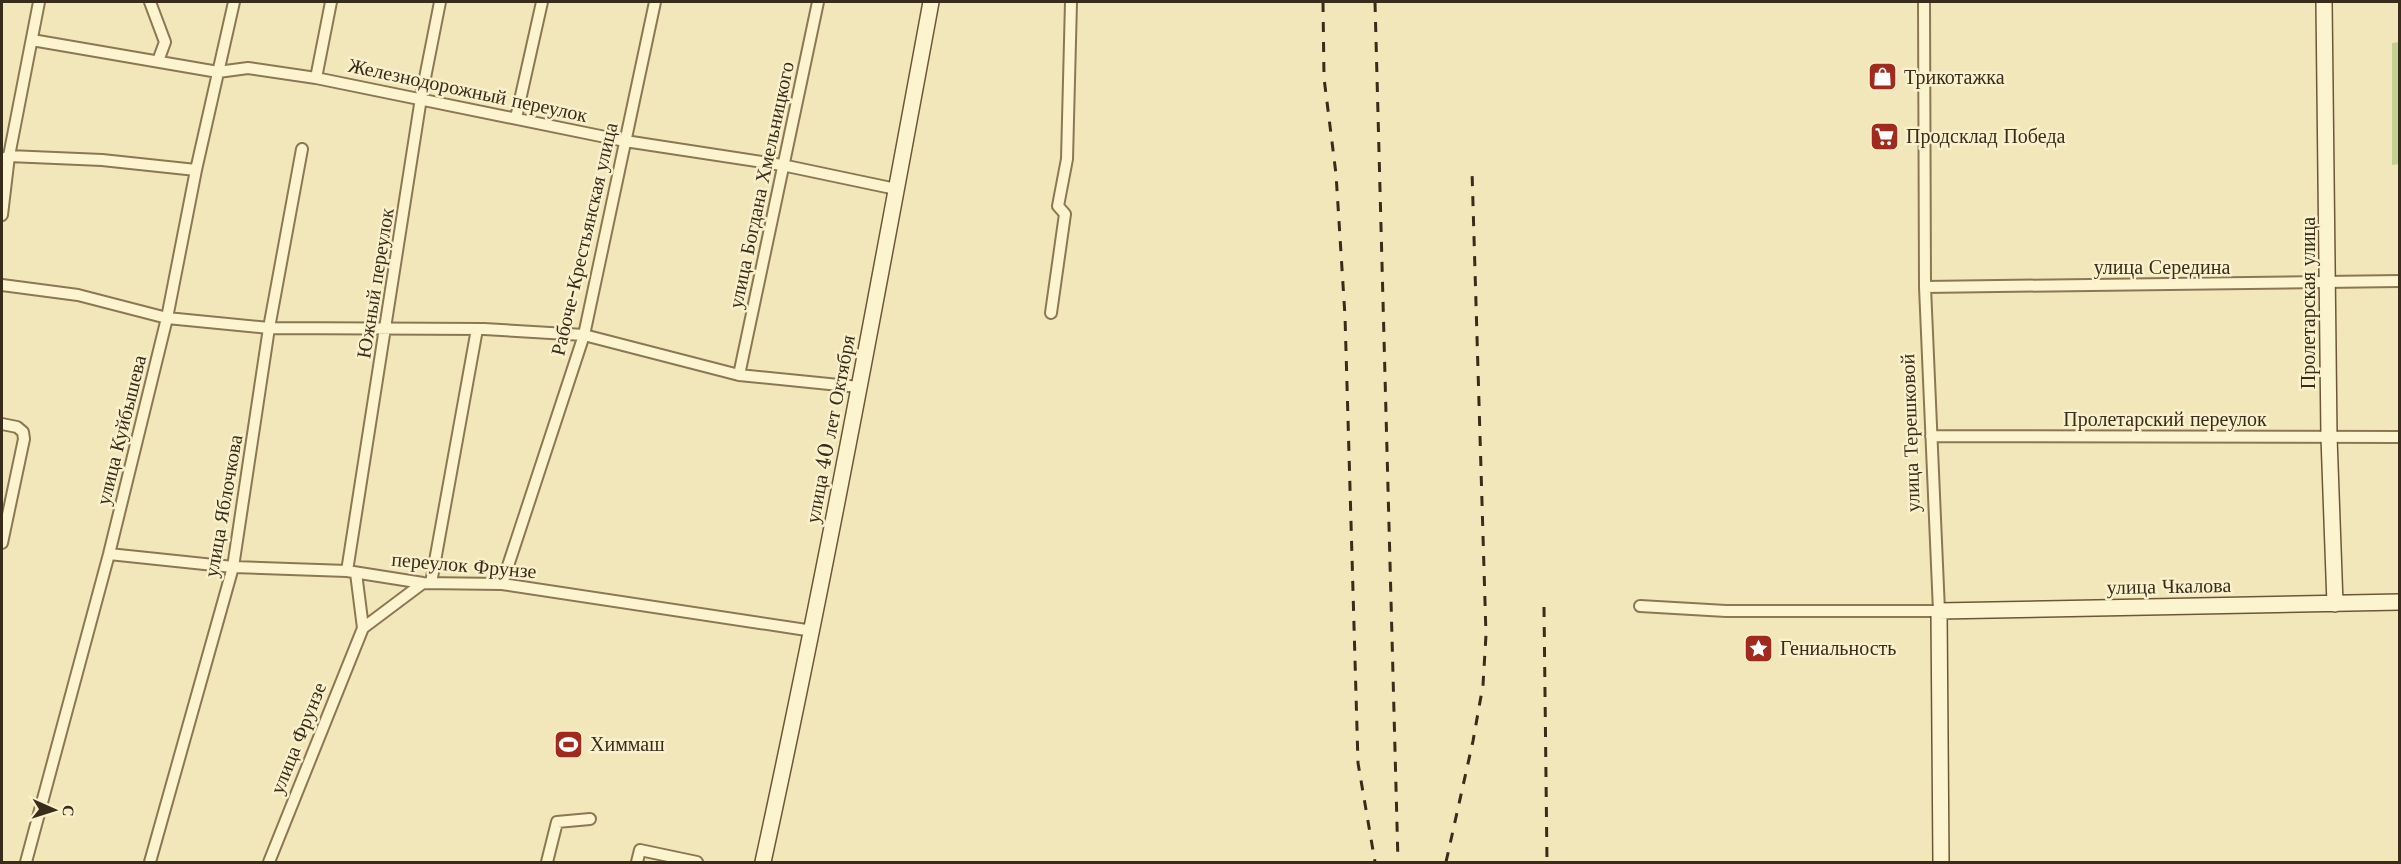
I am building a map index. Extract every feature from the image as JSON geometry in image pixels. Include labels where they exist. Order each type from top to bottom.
[{"type":"street","points":[[2,215],[5,158],[39,2]]},
{"type":"street","points":[[150,2],[165,42],[158,61]]},
{"type":"street","name":"улица Куйбышева","points":[[26,862],[109,554],[167,318],[196,170],[234,2]]},
{"type":"street","points":[[316,78],[331,2]]},
{"type":"street","name":"Южный переулок","points":[[351,572],[421,98],[440,2]]},
{"type":"street","points":[[516,118],[542,2]]},
{"type":"street","name":"Рабоче-Крестьянская улица","points":[[502,584],[584,335],[655,2]]},
{"type":"street","name":"улица Богдана Хмельницкого","points":[[739,375],[818,2]]},
{"type":"street","name":"улица 40 лет Октября","points":[[763,862],[813,631],[931,2]]},
{"type":"street","points":[[1051,313],[1065,214],[1058,206],[1067,159],[1071,2]]},
{"type":"street","name":"улица Терешковой","points":[[1923,2],[1925,286],[1939,611],[1941,862]]},
{"type":"street","name":"Пролетарская улица","points":[[2324,2],[2330,437],[2335,604]]},
{"type":"street","name":"Железнодорожный переулок","points":[[32,40],[218,72],[248,68],[316,78],[625,141],[782,165],[896,189]]},
{"type":"street","name":"улица Яблочкова","points":[[150,862],[233,567],[269,328],[302,149]]},
{"type":"street","points":[[5,158],[102,160],[196,170]]},
{"type":"street","name":"улица Середина","points":[[1925,286],[2400,281]]},
{"type":"street","points":[[2,285],[78,295],[167,318],[269,328],[477,328],[584,335],[739,375],[859,387]]},
{"type":"street","points":[[363,628],[427,583],[477,328]]},
{"type":"street","points":[[2,424],[17,427],[23,432],[24,439],[2,543]]},
{"type":"street","name":"Пролетарский переулок","points":[[1931,436],[2400,437]]},
{"type":"street","name":"переулок Фрунзе","points":[[109,554],[233,567],[351,572],[427,583],[502,584],[813,631]]},
{"type":"street","name":"улица Фрунзе","points":[[269,862],[363,628],[351,572]]},
{"type":"street","name":"улица Чкалова","points":[[1939,611],[2400,602]]},
{"type":"street","points":[[1640,606],[1726,611],[1939,611]]},
{"type":"street","points":[[547,862],[557,822],[590,819]]},
{"type":"street","points":[[637,862],[640,850],[698,862]]},
{"type":"green space","points":[[2399,42],[2399,164],[2392,165],[2392,43]]},
{"type":"railway","points":[[1323,2],[1324,78],[1336,174],[1345,316],[1358,763],[1375,862]]},
{"type":"railway","points":[[1375,2],[1398,862]]},
{"type":"railway","points":[[1446,862],[1483,685],[1486,635],[1472,171]]},
{"type":"railway","points":[[1544,607],[1547,862]]},
{"type":"place","name":"Трикотажка","points":[[1883,77]]},
{"type":"place","name":"Продсклад Победа","points":[[1885,136]]},
{"type":"place","name":"Гениальность","points":[[1759,648]]},
{"type":"place","name":"Химмаш","points":[[569,744]]}]
